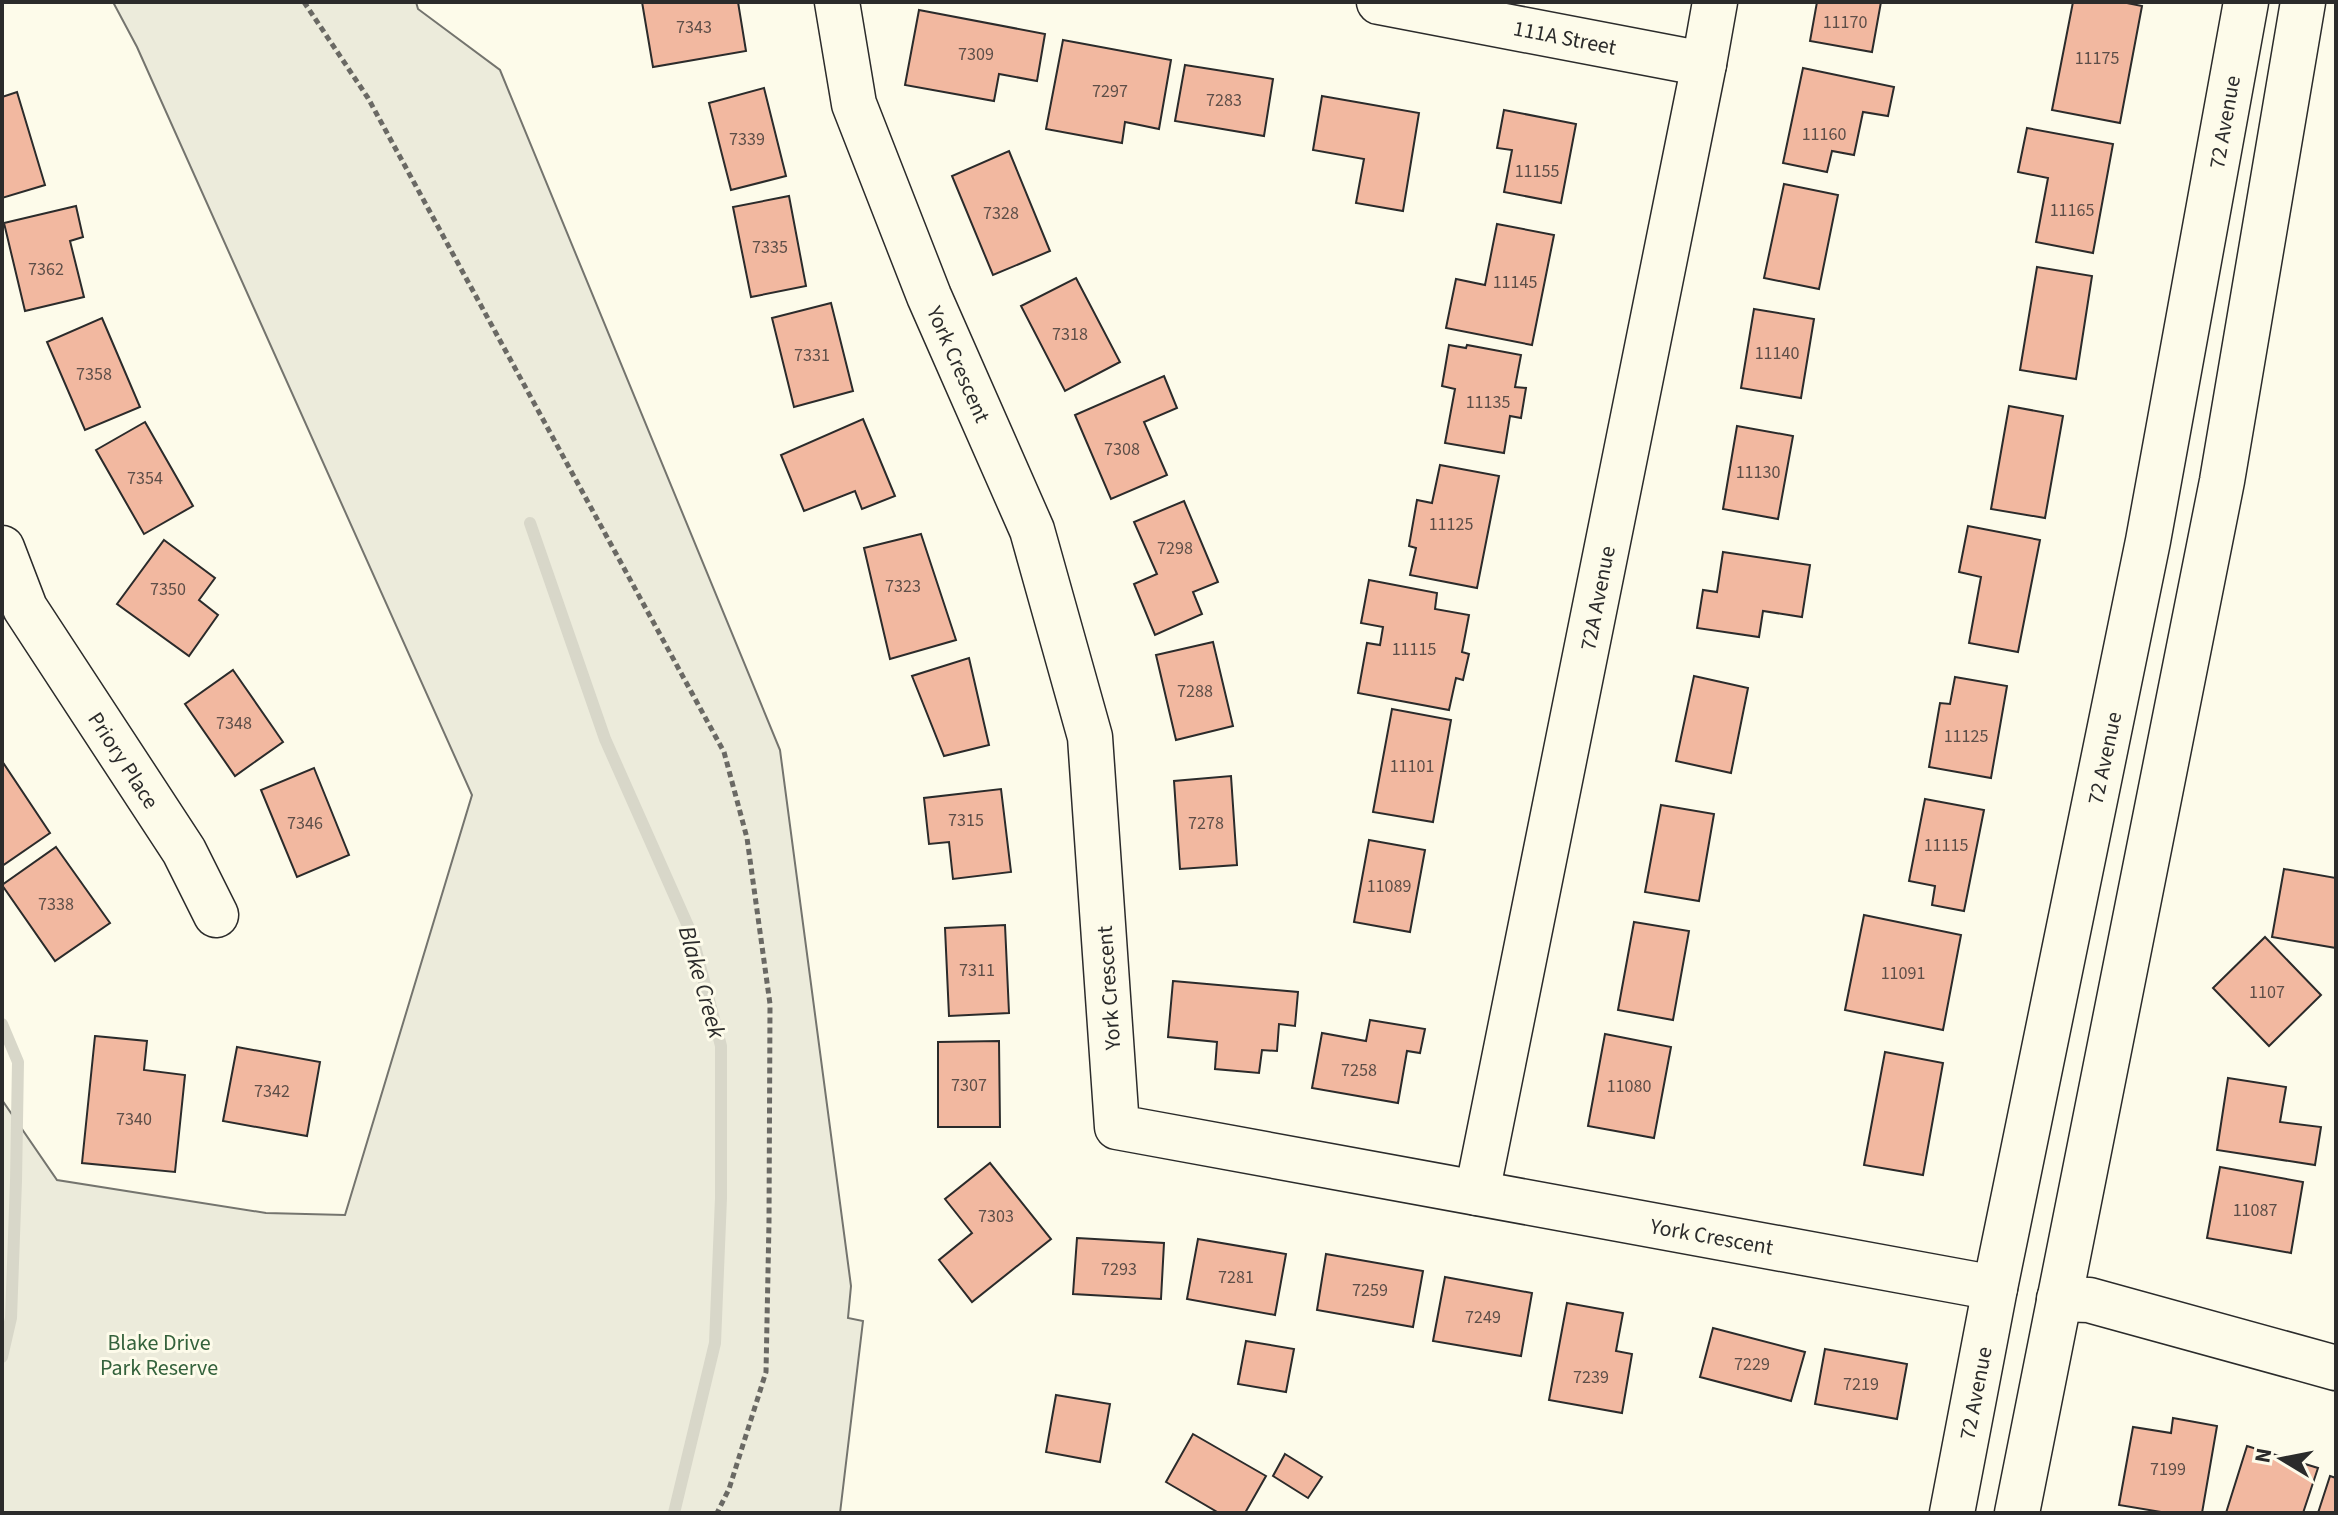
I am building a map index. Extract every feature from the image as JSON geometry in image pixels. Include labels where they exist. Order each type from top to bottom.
[{"type":"street","name":"York Crescent","points":[[837,2],[854,104],[929,296],[1032,530],[1090,737],[1117,1127],[1995,1288]]},
{"type":"street","name":"111A Street","points":[[1379,2],[1704,64]]},
{"type":"street","name":"72A Avenue","points":[[1477,1193],[1715,2]]},
{"type":"street","name":"72 Avenue","points":[[1952,1513],[2148,541],[2246,2]]},
{"type":"street","points":[[2017,1513],[2222,481],[2303,2]]},
{"type":"street","name":"Priory Place","points":[[2,548],[13,618],[184,851],[216,915]]},
{"type":"street","points":[[2059,1299],[2089,1300],[2336,1368]]},
{"type":"path","points":[[304,2],[368,98],[724,752],[747,838],[770,1004],[769,1222],[766,1372],[729,1489],[717,1513]]},
{"type":"green space","name":"Blake Drive Park Reserve","points":[[113,2],[416,2],[418,9],[500,70],[780,750],[851,1286],[848,1318],[863,1321],[840,1513],[2,1513],[2,1100],[57,1180],[266,1213],[345,1215],[472,795],[137,47]]},
{"type":"building","points":[[642,2],[738,2],[746,51],[653,67]]},
{"type":"building","points":[[1817,2],[1881,2],[1872,52],[1810,41]]},
{"type":"building","points":[[2073,2],[2122,2],[2142,6],[2120,123],[2052,110]]},
{"type":"building","points":[[919,10],[1045,34],[1037,81],[999,74],[994,101],[905,85]]},
{"type":"building","points":[[1063,40],[1171,60],[1159,129],[1125,122],[1122,143],[1046,129]]},
{"type":"building","points":[[1185,65],[1273,79],[1264,136],[1175,121]]},
{"type":"building","points":[[1803,68],[1894,87],[1888,116],[1863,112],[1854,155],[1832,151],[1827,172],[1783,163]]},
{"type":"building","points":[[764,88],[786,176],[731,190],[709,103]]},
{"type":"building","points":[[17,92],[45,185],[2,198],[2,97]]},
{"type":"building","points":[[1322,96],[1419,113],[1403,211],[1356,203],[1364,159],[1313,150]]},
{"type":"building","points":[[1504,110],[1576,124],[1561,203],[1504,192],[1512,150],[1497,148]]},
{"type":"building","points":[[2027,128],[2113,144],[2093,253],[2036,242],[2048,178],[2018,172]]},
{"type":"building","points":[[1009,151],[1050,251],[993,275],[952,176]]},
{"type":"building","points":[[1784,184],[1838,195],[1819,289],[1764,278]]},
{"type":"building","points":[[789,196],[806,286],[751,297],[733,207]]},
{"type":"building","points":[[76,206],[83,237],[70,241],[84,297],[25,311],[4,223]]},
{"type":"building","points":[[1497,224],[1554,235],[1532,345],[1446,328],[1456,279],[1485,285]]},
{"type":"building","points":[[2037,267],[2092,276],[2076,379],[2020,370]]},
{"type":"building","points":[[1076,278],[1120,362],[1065,391],[1021,306]]},
{"type":"building","points":[[831,303],[853,391],[794,407],[772,318]]},
{"type":"building","points":[[1754,309],[1814,319],[1801,398],[1741,388]]},
{"type":"building","points":[[102,318],[140,407],[85,430],[47,342]]},
{"type":"building","points":[[1449,345],[1466,348],[1467,345],[1521,355],[1515,387],[1526,388],[1521,418],[1510,416],[1504,453],[1445,443],[1455,389],[1442,386]]},
{"type":"building","points":[[1164,376],[1177,408],[1144,422],[1167,475],[1111,499],[1075,415]]},
{"type":"building","points":[[2009,406],[2063,416],[2045,518],[1991,509]]},
{"type":"building","points":[[863,419],[895,496],[862,509],[855,491],[804,511],[781,455]]},
{"type":"building","points":[[145,422],[193,506],[144,534],[96,450]]},
{"type":"building","points":[[1737,426],[1793,436],[1778,519],[1723,509]]},
{"type":"building","points":[[1440,465],[1499,476],[1477,588],[1410,575],[1416,548],[1409,546],[1417,500],[1432,503]]},
{"type":"building","points":[[1184,501],[1218,582],[1193,592],[1202,614],[1155,635],[1134,584],[1157,574],[1134,522]]},
{"type":"building","points":[[1968,526],[2040,540],[2018,652],[1969,643],[1981,577],[1959,572]]},
{"type":"building","points":[[921,534],[956,640],[890,659],[864,548]]},
{"type":"building","points":[[164,540],[215,578],[199,600],[218,615],[189,656],[117,604]]},
{"type":"building","points":[[1723,552],[1810,565],[1802,617],[1763,611],[1759,637],[1697,628],[1703,590],[1717,592]]},
{"type":"building","points":[[1369,580],[1437,593],[1435,609],[1469,615],[1462,652],[1469,654],[1463,680],[1456,678],[1449,710],[1358,693],[1367,643],[1380,645],[1383,627],[1361,623]]},
{"type":"building","points":[[1213,642],[1233,726],[1176,740],[1156,655]]},
{"type":"building","points":[[969,658],[989,745],[944,756],[912,676]]},
{"type":"building","points":[[233,670],[283,742],[235,776],[185,704]]},
{"type":"building","points":[[1694,676],[1748,688],[1731,773],[1676,761]]},
{"type":"building","points":[[1955,677],[2007,686],[1991,778],[1929,767],[1940,703],[1950,704]]},
{"type":"building","points":[[1392,709],[1451,720],[1433,822],[1373,812]]},
{"type":"building","points":[[2,761],[50,833],[2,866]]},
{"type":"building","points":[[314,768],[349,855],[297,877],[261,790]]},
{"type":"building","points":[[1231,776],[1237,865],[1180,869],[1174,781]]},
{"type":"building","points":[[1001,789],[1011,872],[953,879],[949,842],[929,844],[924,798]]},
{"type":"building","points":[[1925,799],[1984,810],[1964,911],[1932,905],[1935,886],[1909,881]]},
{"type":"building","points":[[1661,805],[1714,814],[1699,901],[1645,892]]},
{"type":"building","points":[[1369,840],[1425,850],[1410,932],[1354,922]]},
{"type":"building","points":[[56,847],[110,923],[55,961],[2,885]]},
{"type":"building","points":[[2284,869],[2336,878],[2336,948],[2272,937]]},
{"type":"building","points":[[1864,915],[1961,935],[1943,1030],[1845,1010]]},
{"type":"building","points":[[1634,922],[1689,931],[1673,1020],[1618,1010]]},
{"type":"building","points":[[1005,925],[1009,1013],[949,1016],[945,928]]},
{"type":"building","points":[[2265,937],[2321,995],[2269,1046],[2213,988]]},
{"type":"building","points":[[1173,981],[1298,992],[1295,1026],[1279,1024],[1277,1051],[1262,1050],[1259,1073],[1215,1069],[1217,1042],[1168,1037]]},
{"type":"building","points":[[1370,1020],[1425,1029],[1420,1053],[1407,1051],[1398,1103],[1312,1088],[1322,1033],[1366,1041]]},
{"type":"building","points":[[1605,1034],[1671,1047],[1654,1138],[1588,1126]]},
{"type":"building","points":[[95,1036],[147,1041],[144,1070],[185,1075],[175,1172],[82,1163]]},
{"type":"building","points":[[999,1041],[1000,1127],[938,1127],[938,1042]]},
{"type":"building","points":[[237,1047],[320,1062],[307,1136],[223,1121]]},
{"type":"building","points":[[1885,1052],[1943,1063],[1923,1175],[1864,1165]]},
{"type":"building","points":[[2228,1078],[2286,1087],[2280,1122],[2321,1127],[2315,1165],[2217,1150]]},
{"type":"building","points":[[990,1163],[1051,1239],[972,1302],[939,1260],[972,1233],[945,1199]]},
{"type":"building","points":[[2220,1167],[2303,1182],[2291,1253],[2207,1238]]},
{"type":"building","points":[[1077,1238],[1164,1243],[1161,1299],[1073,1294]]},
{"type":"building","points":[[1198,1239],[1286,1254],[1275,1315],[1187,1299]]},
{"type":"building","points":[[1326,1254],[1423,1271],[1413,1327],[1317,1310]]},
{"type":"building","points":[[1445,1277],[1532,1293],[1521,1356],[1433,1341]]},
{"type":"building","points":[[1567,1303],[1623,1313],[1616,1351],[1632,1354],[1622,1413],[1549,1400]]},
{"type":"building","points":[[1713,1328],[1805,1352],[1791,1401],[1700,1377]]},
{"type":"building","points":[[1246,1341],[1294,1349],[1286,1392],[1238,1384]]},
{"type":"building","points":[[1825,1349],[1907,1364],[1897,1419],[1815,1404]]},
{"type":"building","points":[[1056,1395],[1110,1404],[1100,1462],[1046,1452]]},
{"type":"building","points":[[2173,1418],[2217,1426],[2202,1513],[2167,1513],[2119,1505],[2133,1427],[2171,1433]]},
{"type":"building","points":[[1193,1434],[1266,1476],[1245,1513],[1219,1513],[1166,1482]]},
{"type":"building","points":[[2247,1446],[2318,1468],[2303,1513],[2226,1513]]},
{"type":"building","points":[[1285,1454],[1322,1477],[1308,1498],[1273,1476]]},
{"type":"building","points":[[2330,1476],[2336,1478],[2336,1513],[2318,1513]]},
{"type":"waterway","name":"Blake Creek","points":[[530,523],[605,739],[692,935],[721,1046],[721,1198],[715,1343],[674,1513]]},
{"type":"waterway","points":[[2,1024],[18,1062],[11,1318],[2,1357]]}]
